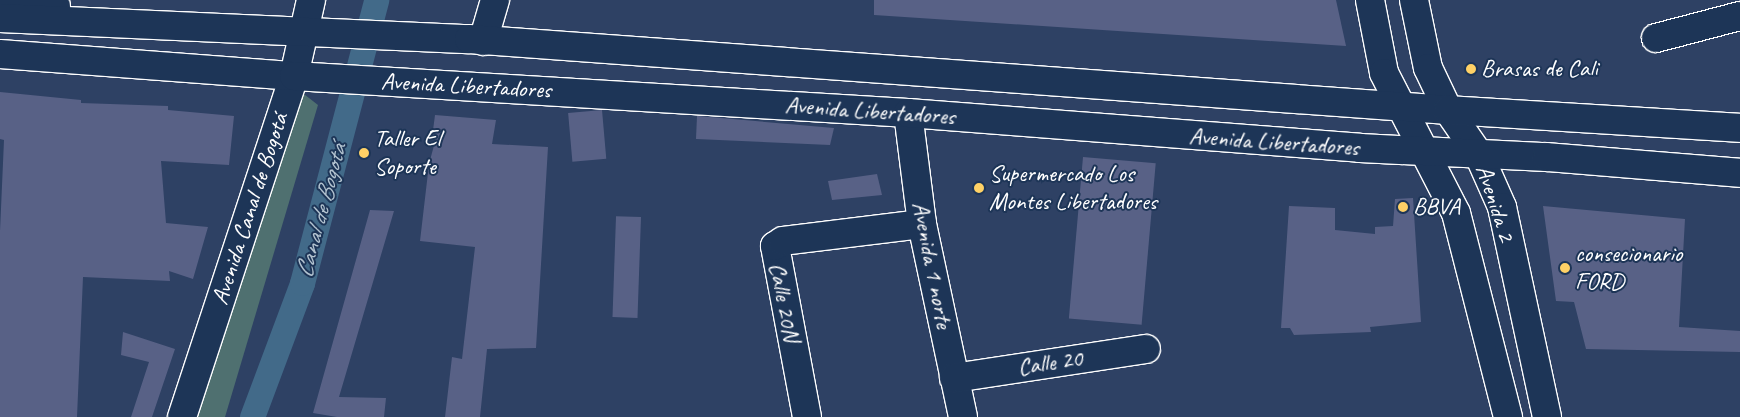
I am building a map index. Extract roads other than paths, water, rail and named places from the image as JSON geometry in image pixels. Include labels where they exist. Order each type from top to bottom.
[{"type":"main road","name":"Avenida Canal de Bogotá","points":[[182,417],[302,77],[313,33],[311,0]]},
{"type":"main road","points":[[476,40],[495,0]]},
{"type":"main road","name":"Avenida 2","points":[[1370,0],[1384,73],[1399,106],[1456,213],[1508,417]]},
{"type":"main road","name":"Avenida 2","points":[[1414,0],[1428,68],[1448,110],[1479,155],[1502,207],[1547,417]]},
{"type":"main road","points":[[0,3],[55,9]]},
{"type":"main road","name":"Avenida Libertadores","points":[[0,18],[55,9],[313,33],[476,40],[1448,110],[1740,128]]},
{"type":"main road","points":[[1656,38],[1740,16]]},
{"type":"main road","name":"Avenida Libertadores","points":[[0,54],[302,77],[908,113],[1424,153],[1740,173]]},
{"type":"main road","name":"Avenida 1 norte","points":[[908,113],[922,224],[963,417]]},
{"type":"main road","name":"Calle 20N","points":[[807,417],[775,246],[784,241],[922,224]]},
{"type":"main road","name":"Calle 20","points":[[954,378],[1146,349]]},
{"type":"waterway","name":"Canal de Bogotá","points":[[252,417],[302,283],[376,0]]},
{"type":"place","name":"Brasas de Cali","points":[[1471,69]]},
{"type":"place","name":"Taller El Soporte","points":[[364,153]]},
{"type":"place","name":"Supermercado Los Montes Libertadores","points":[[979,188]]},
{"type":"place","name":"BBVA","points":[[1403,207]]},
{"type":"place","name":"consecionario FORD","points":[[1565,268]]}]
